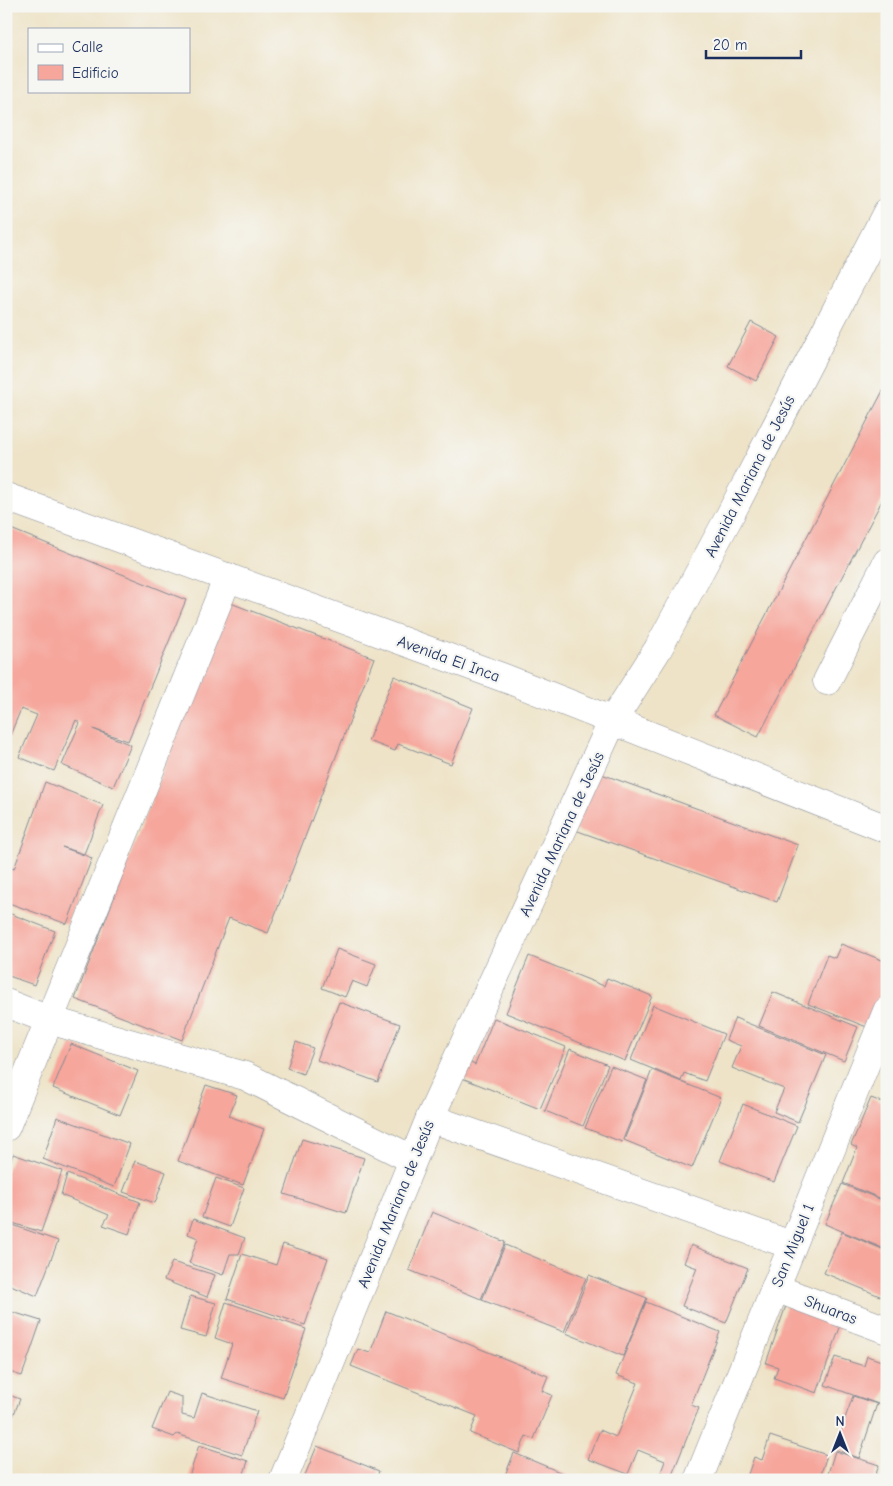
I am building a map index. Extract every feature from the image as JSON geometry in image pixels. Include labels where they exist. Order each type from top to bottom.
[{"type":"street","name":"Avenida Mariana de Jesús","points":[[284,1480],[412,1159],[613,720],[658,649],[729,517],[887,212]]},
{"type":"street","name":"Avenida El Inca","points":[[6,497],[507,679],[887,829]]},
{"type":"street","points":[[827,681],[887,562]]},
{"type":"street","points":[[6,1126],[228,578]]},
{"type":"street","points":[[6,1003],[49,1020],[245,1076],[412,1159]]},
{"type":"street","name":"San Miguel 1","points":[[698,1480],[887,1011]]},
{"type":"street","points":[[430,1118],[792,1245]]},
{"type":"street","name":"Shuaras","points":[[775,1288],[887,1330]]},
{"type":"building","points":[[751,322],[779,337],[756,381],[728,366]]},
{"type":"building","points":[[887,383],[887,491],[758,737],[714,715]]},
{"type":"building","points":[[6,527],[186,600],[128,741],[93,729],[131,745],[113,787],[62,765],[80,723],[76,720],[54,771],[19,757],[37,715],[21,709],[6,745]]},
{"type":"building","points":[[228,602],[374,658],[268,933],[229,918],[182,1040],[75,999]]},
{"type":"building","points":[[394,676],[473,708],[451,764],[398,744],[395,751],[368,741]]},
{"type":"building","points":[[596,772],[798,845],[777,902],[575,830]]},
{"type":"building","points":[[45,782],[103,805],[84,854],[62,847],[92,858],[67,924],[6,902],[6,866],[14,869]]},
{"type":"building","points":[[6,912],[55,931],[34,985],[6,975]]},
{"type":"building","points":[[841,944],[887,962],[887,992],[872,1029],[808,1004],[827,955],[835,958]]},
{"type":"building","points":[[337,949],[376,964],[367,987],[352,981],[345,997],[322,988]]},
{"type":"building","points":[[529,956],[604,986],[607,978],[652,996],[625,1061],[506,1013]]},
{"type":"building","points":[[773,992],[858,1027],[844,1061],[759,1026]]},
{"type":"building","points":[[339,1002],[400,1024],[378,1082],[317,1060]]},
{"type":"building","points":[[653,1005],[724,1034],[705,1081],[684,1073],[681,1081],[631,1060]]},
{"type":"building","points":[[494,1018],[566,1047],[540,1109],[462,1078],[469,1062],[475,1065]]},
{"type":"building","points":[[735,1018],[826,1055],[798,1122],[774,1112],[784,1089],[732,1068],[741,1046],[726,1040]]},
{"type":"building","points":[[296,1042],[313,1048],[303,1074],[287,1068]]},
{"type":"building","points":[[71,1044],[138,1071],[120,1115],[53,1088]]},
{"type":"building","points":[[570,1049],[608,1065],[583,1126],[545,1111]]},
{"type":"building","points":[[611,1066],[647,1080],[622,1142],[585,1128]]},
{"type":"building","points":[[652,1070],[721,1098],[692,1168],[624,1140]]},
{"type":"building","points":[[206,1085],[237,1095],[229,1116],[264,1129],[243,1185],[178,1161]]},
{"type":"building","points":[[871,1098],[887,1104],[887,1201],[843,1183],[857,1148],[851,1145]]},
{"type":"building","points":[[743,1104],[797,1126],[774,1182],[720,1161]]},
{"type":"building","points":[[57,1117],[130,1144],[114,1187],[43,1159]]},
{"type":"building","points":[[302,1139],[364,1158],[346,1213],[284,1194]]},
{"type":"building","points":[[13,1154],[62,1171],[41,1232],[6,1221],[6,1173]]},
{"type":"building","points":[[135,1161],[166,1172],[155,1203],[123,1192]]},
{"type":"building","points":[[67,1174],[140,1202],[129,1234],[103,1225],[109,1215],[61,1195]]},
{"type":"building","points":[[216,1178],[244,1188],[230,1227],[202,1217]]},
{"type":"building","points":[[842,1184],[887,1202],[887,1250],[825,1224]]},
{"type":"building","points":[[432,1212],[505,1242],[481,1299],[409,1270]]},
{"type":"building","points":[[193,1219],[245,1238],[239,1254],[230,1254],[223,1275],[189,1263],[198,1238],[188,1234]]},
{"type":"building","points":[[7,1223],[58,1241],[37,1296],[6,1283]]},
{"type":"building","points":[[842,1232],[887,1251],[887,1299],[824,1273]]},
{"type":"building","points":[[283,1244],[328,1258],[305,1325],[227,1299],[242,1254],[276,1265]]},
{"type":"building","points":[[505,1245],[586,1278],[564,1332],[482,1300]]},
{"type":"building","points":[[691,1245],[748,1268],[726,1323],[682,1306],[697,1268],[684,1263]]},
{"type":"building","points":[[172,1262],[215,1275],[207,1297],[164,1280]]},
{"type":"building","points":[[589,1275],[647,1298],[623,1356],[566,1333]]},
{"type":"building","points":[[190,1296],[216,1303],[206,1337],[180,1330]]},
{"type":"building","points":[[789,1297],[844,1316],[817,1393],[774,1378],[778,1367],[766,1363]]},
{"type":"building","points":[[226,1302],[306,1329],[283,1398],[221,1378],[232,1344],[215,1338]]},
{"type":"building","points":[[646,1302],[720,1332],[691,1405],[699,1408],[670,1480],[658,1480],[665,1461],[638,1450],[628,1474],[588,1459],[600,1430],[616,1437],[638,1383],[616,1375]]},
{"type":"building","points":[[6,1310],[41,1321],[22,1376],[6,1371]]},
{"type":"building","points":[[386,1311],[548,1376],[542,1391],[552,1395],[534,1439],[526,1436],[519,1453],[470,1433],[477,1416],[351,1366],[358,1349],[370,1353]]},
{"type":"building","points":[[867,1356],[887,1363],[887,1389],[881,1405],[825,1385],[835,1357],[864,1366]]},
{"type":"building","points":[[167,1392],[182,1397],[182,1415],[194,1418],[202,1393],[257,1411],[242,1455],[177,1434],[174,1437],[152,1429]]},
{"type":"building","points":[[6,1394],[20,1399],[6,1434]]},
{"type":"building","points":[[853,1396],[877,1404],[859,1458],[834,1449]]},
{"type":"building","points":[[770,1436],[827,1455],[819,1480],[746,1480],[754,1457],[762,1460]]},
{"type":"building","points":[[199,1445],[248,1461],[242,1480],[188,1480]]},
{"type":"building","points":[[317,1446],[379,1471],[376,1480],[303,1480]]},
{"type":"building","points":[[835,1451],[879,1465],[874,1480],[826,1480]]},
{"type":"building","points":[[514,1453],[579,1480],[503,1480]]}]
